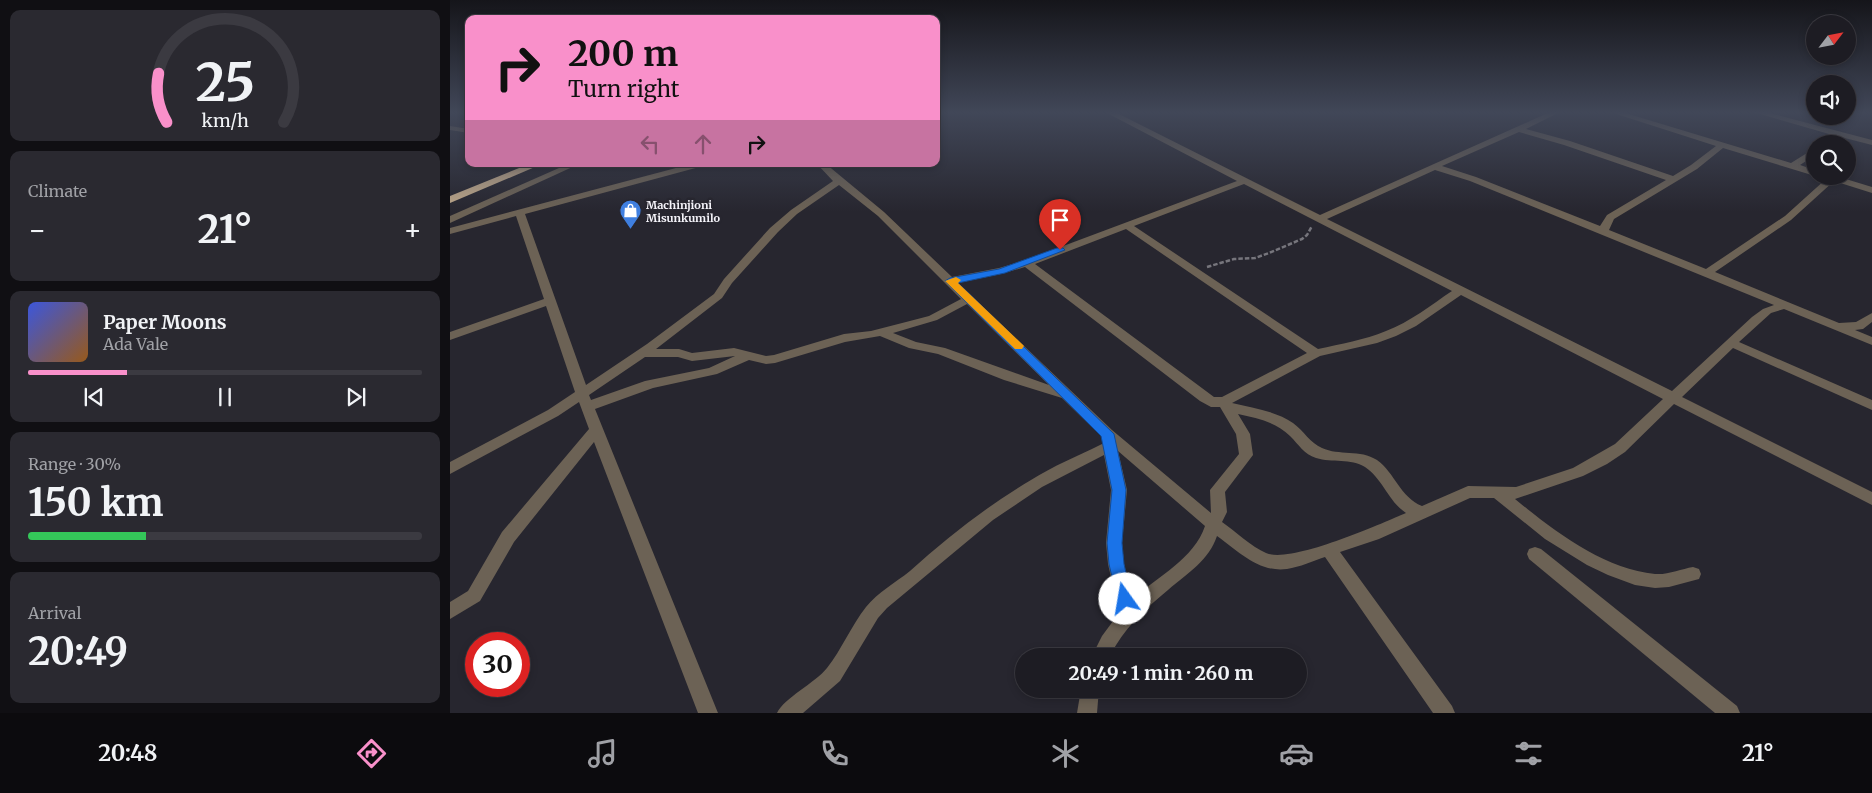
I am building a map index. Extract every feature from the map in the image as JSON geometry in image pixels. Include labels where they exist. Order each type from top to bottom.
[{"type":"highway","points":[[450,200],[530,167]]},
{"type":"street","points":[[1173,145],[1244,182],[1319,217],[1872,499]]},
{"type":"street","points":[[1319,217],[1482,145]]},
{"type":"street","points":[[1574,145],[1673,180]]},
{"type":"street","points":[[1604,232],[1605,225],[1610,217],[1706,159],[1722,145]]},
{"type":"street","points":[[1727,145],[1806,170]]},
{"type":"street","points":[[1794,166],[1806,157]]},
{"type":"street","points":[[450,220],[568,167]]},
{"type":"street","points":[[450,231],[689,167]]},
{"type":"street","points":[[823,167],[881,214],[1068,396],[1109,440],[1213,524],[1261,559],[1273,562],[1288,562],[1373,534],[1468,492],[1516,493],[1530,490],[1578,472],[1602,460],[1620,448],[1730,342],[1767,311],[1785,305]]},
{"type":"street","points":[[1435,167],[1473,180],[1871,340]]},
{"type":"street","points":[[584,400],[642,353],[718,296],[740,268],[781,224],[815,196],[839,181]]},
{"type":"street","points":[[950,281],[1001,271],[1027,263],[1244,182]]},
{"type":"street","points":[[1707,273],[1788,218],[1821,185]]},
{"type":"street","points":[[1855,185],[1872,190]]},
{"type":"street","points":[[519,212],[584,400],[708,713]]},
{"type":"street","points":[[1126,225],[1316,353]]},
{"type":"street","points":[[1027,263],[1211,402],[1258,413],[1279,422],[1295,432],[1313,451],[1323,455],[1348,455],[1362,459],[1384,474],[1396,496],[1404,505],[1421,512]]},
{"type":"street","points":[[1225,405],[1316,353],[1373,340],[1392,333],[1419,319],[1460,290]]},
{"type":"street","points":[[1761,295],[1767,311]]},
{"type":"street","points":[[642,353],[679,353],[692,357],[725,352],[750,355],[766,360],[775,359],[844,338],[882,333],[933,318],[969,299]]},
{"type":"street","points":[[450,336],[549,301]]},
{"type":"street","points":[[1833,325],[1860,326],[1872,317]]},
{"type":"street","points":[[1860,326],[1871,340]]},
{"type":"street","points":[[882,333],[913,345],[941,351],[1009,377],[1068,396]]},
{"type":"street","points":[[1730,342],[1872,405]]},
{"type":"street","points":[[450,469],[553,413],[584,400],[712,371],[750,355]]},
{"type":"street","points":[[1105,648],[1113,633],[1129,616],[1204,549],[1209,540],[1213,524],[1220,511],[1216,494],[1246,455],[1243,434],[1225,405]]},
{"type":"street","points":[[450,611],[474,596],[508,537],[596,430]]},
{"type":"street","points":[[1109,440],[1119,490],[1114,543],[1116,564],[1129,616]]},
{"type":"street","points":[[787,713],[809,697],[833,674],[880,603],[987,516],[1037,483],[1109,440]]},
{"type":"street","points":[[1497,492],[1530,521],[1597,562],[1631,577],[1657,581],[1693,574]]},
{"type":"street","points":[[1329,549],[1446,713]]},
{"type":"street","points":[[1535,554],[1730,713]]},
{"type":"street","points":[[1087,713],[1089,698]]},
{"type":"path","points":[[1195,271],[1234,259],[1255,258],[1302,239],[1307,235],[1319,217]]},
{"type":"slow traffic","points":[[956,280],[950,281],[1019,346]]},
{"type":"place","name":"Machinjioni Misunkumilo","points":[[630,230]]},
{"type":"route","points":[[1060,250],[1001,271],[950,281],[1108,434],[1119,490],[1114,543],[1116,564],[1125,599]]}]
